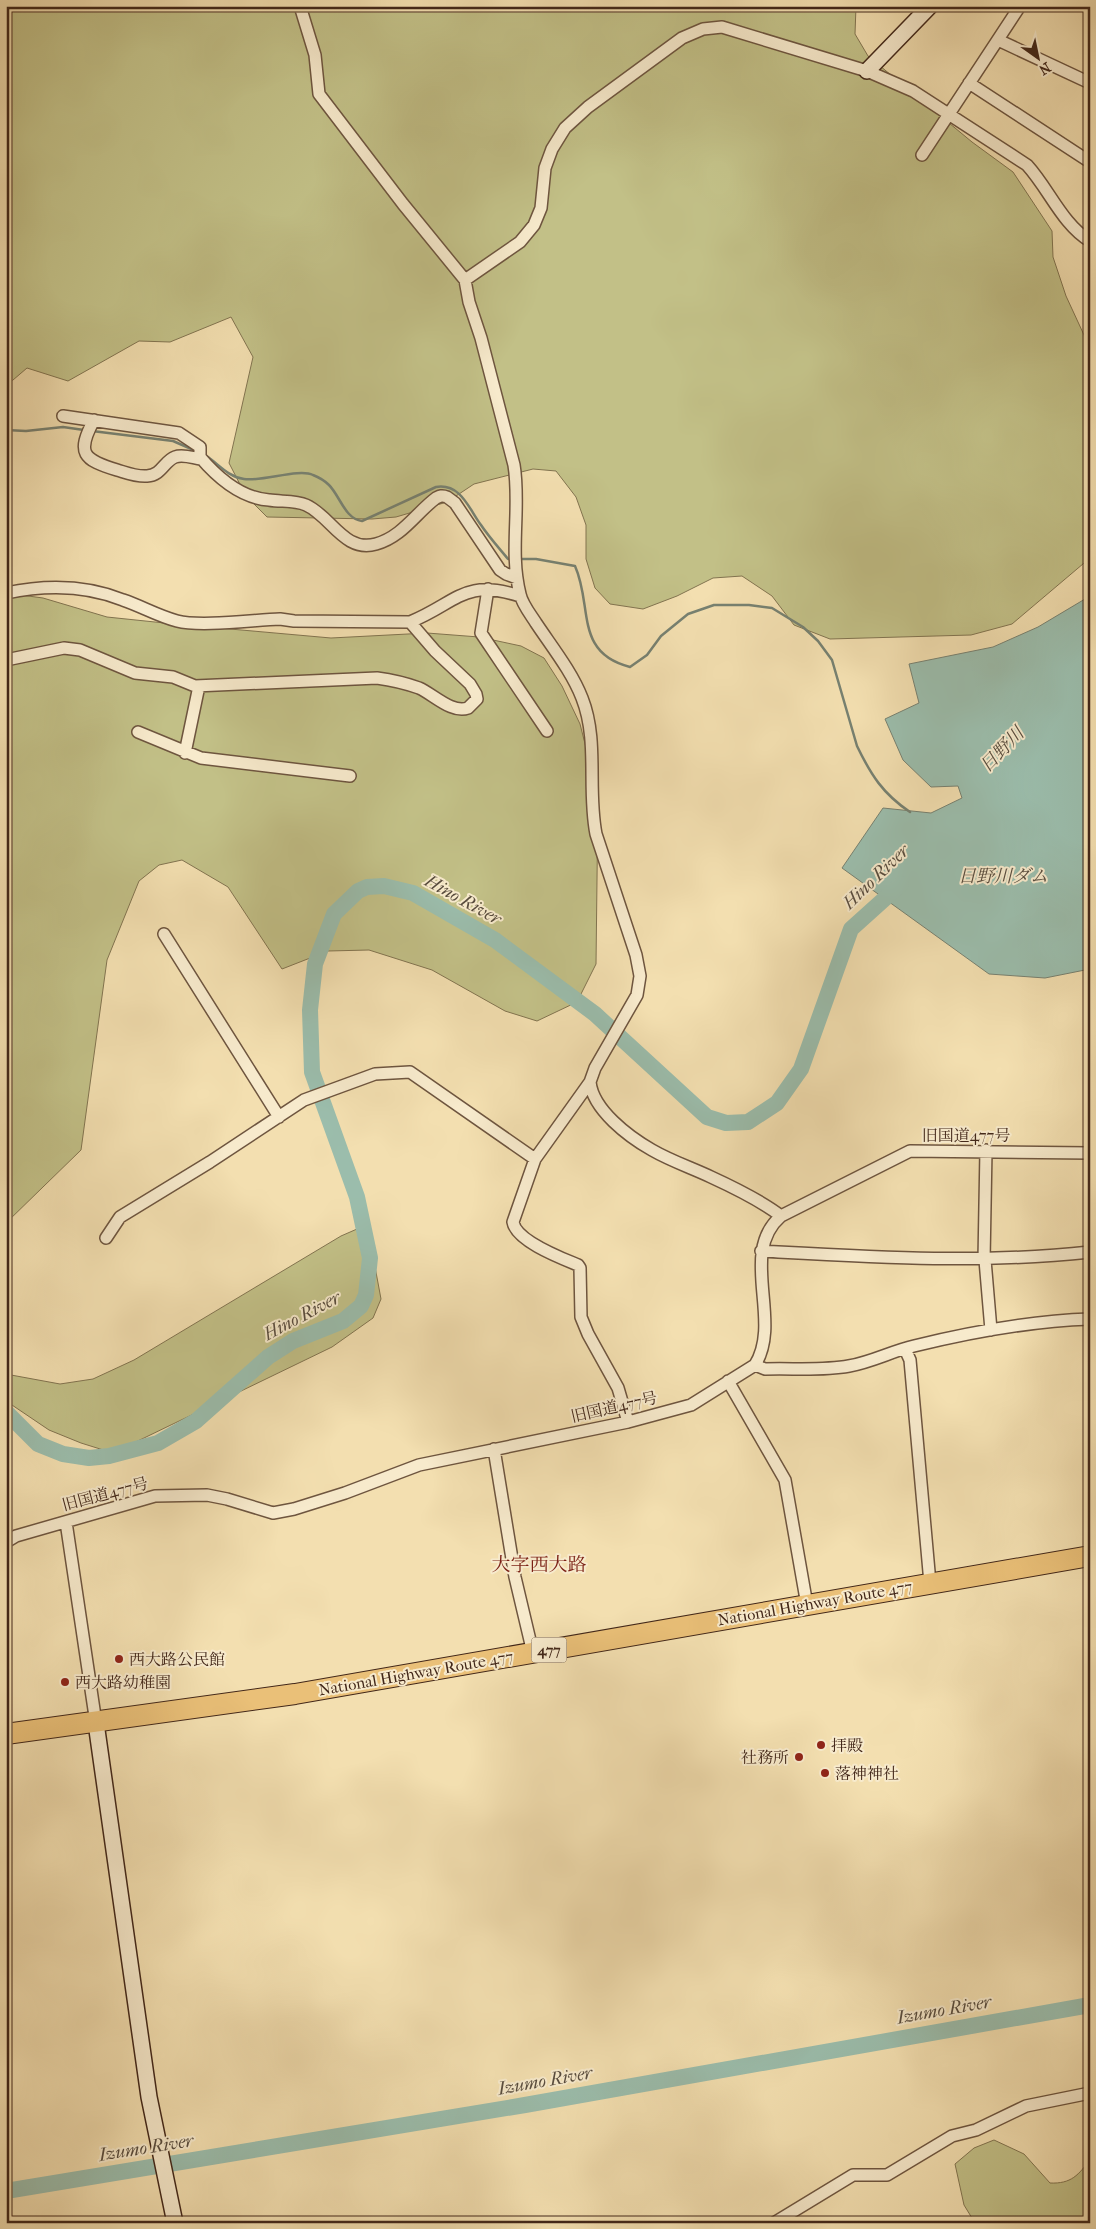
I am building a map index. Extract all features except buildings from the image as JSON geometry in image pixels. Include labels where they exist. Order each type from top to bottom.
[{"type":"highway","name":"National Highway Route 477","points":[[6,1734],[295,1694],[1090,1556]]},
{"type":"street","points":[[300,6],[315,55],[319,94],[402,204],[465,280],[469,302],[481,338],[517,482],[516,575],[520,596],[582,696],[586,710],[592,746],[592,816],[636,955],[640,976],[637,995],[595,1068],[590,1082],[535,1159],[513,1222],[517,1231],[543,1249],[578,1265],[580,1268],[581,1317],[588,1334],[618,1388],[628,1422]]},
{"type":"street","points":[[867,71],[930,6]]},
{"type":"street","points":[[922,155],[1020,6]]},
{"type":"street","points":[[465,280],[520,242],[534,226],[541,208],[545,168],[552,149],[564,128],[588,107],[690,33],[715,26],[867,71],[913,91],[1027,165],[1075,231],[1090,241]]},
{"type":"street","points":[[998,40],[1090,82]]},
{"type":"street","points":[[969,83],[1090,162]]},
{"type":"street","points":[[63,416],[93,422],[179,433],[200,454],[218,477],[235,488],[260,499],[306,505],[346,539],[362,546],[377,544],[386,540],[410,524],[437,497],[447,496],[455,503],[500,570],[506,574],[516,575]]},
{"type":"street","points":[[93,422],[86,436],[86,452],[93,463],[138,476],[152,475],[160,471],[175,457],[200,454]]},
{"type":"street","points":[[6,593],[40,588],[66,587],[123,599],[142,609],[183,622],[280,619],[294,621],[410,622],[453,598],[476,589],[505,591],[520,596]]},
{"type":"street","points":[[488,589],[481,633],[547,731]]},
{"type":"street","points":[[6,660],[64,648],[80,650],[135,673],[173,677],[199,686],[377,678],[396,680],[420,689],[454,708],[468,708],[476,699],[474,690],[435,652],[410,622]]},
{"type":"street","points":[[186,753],[199,686]]},
{"type":"street","points":[[138,732],[201,758],[350,776]]},
{"type":"street","points":[[164,934],[279,1117]]},
{"type":"street","points":[[106,1238],[120,1217],[304,1100],[376,1074],[396,1071],[410,1072],[535,1159]]},
{"type":"street","points":[[590,1082],[590,1090],[602,1108],[622,1129],[651,1150],[710,1177],[769,1207],[781,1216]]},
{"type":"street","points":[[986,1150],[984,1260],[991,1330]]},
{"type":"street","name":"旧国道477号","points":[[6,1542],[16,1536],[155,1496],[207,1495],[273,1513],[345,1493],[419,1465],[628,1422],[691,1405],[755,1365],[761,1356],[765,1328],[761,1250],[772,1223],[781,1216],[910,1151],[986,1150],[1090,1153]]},
{"type":"street","points":[[761,1250],[867,1257],[984,1260],[1090,1252]]},
{"type":"street","points":[[755,1365],[765,1369],[848,1366],[882,1358],[905,1349],[1032,1322],[1090,1319]]},
{"type":"street","points":[[905,1349],[910,1360],[930,1583]]},
{"type":"street","points":[[728,1381],[785,1480],[807,1605]]},
{"type":"street","points":[[494,1449],[515,1577],[533,1653]]},
{"type":"street","points":[[66,1522],[148,2087],[175,2223]]},
{"type":"street","points":[[774,2223],[853,2175],[887,2175],[952,2136],[976,2130],[1026,2106],[1090,2093]]},
{"type":"shaded area","points":[[6,6],[856,6],[855,34],[868,56],[972,142],[1013,172],[1052,231],[1053,257],[1066,296],[1090,348],[1090,558],[1012,624],[971,635],[830,639],[794,625],[772,596],[742,576],[713,578],[677,596],[643,609],[610,604],[595,588],[586,559],[586,525],[576,497],[556,471],[533,469],[474,484],[447,502],[396,517],[372,519],[267,517],[246,496],[229,463],[253,357],[231,317],[170,342],[139,341],[68,381],[27,368],[6,386]]},
{"type":"shaded area","points":[[6,593],[43,598],[107,617],[174,624],[331,638],[427,633],[479,637],[521,646],[544,658],[562,686],[580,724],[598,795],[596,964],[577,1002],[537,1021],[505,1011],[432,970],[369,950],[328,951],[282,969],[228,887],[182,860],[159,865],[139,881],[107,960],[81,1150],[6,1223]]},
{"type":"shaded area","points":[[357,1229],[370,1240],[381,1299],[373,1318],[332,1347],[113,1453],[49,1430],[7,1400],[6,1389],[11,1375],[60,1384],[93,1379],[134,1360],[341,1236]]},
{"type":"shaded area","points":[[994,2140],[1024,2154],[1050,2183],[1064,2182],[1074,2177],[1090,2159],[1090,2223],[975,2223],[964,2205],[955,2164],[974,2148]]},
{"type":"water","name":"日野川ダム","points":[[1090,596],[1090,969],[1045,978],[989,974],[842,868],[883,808],[931,813],[962,798],[958,786],[931,787],[903,760],[885,719],[919,703],[909,664],[993,647],[1038,627]]},
{"type":"waterway","points":[[6,430],[26,431],[63,427],[84,430]]},
{"type":"waterway","points":[[92,431],[173,441],[196,451]]},
{"type":"waterway","points":[[208,457],[229,473],[244,479],[260,479],[299,473],[313,475],[329,485],[351,516],[362,521],[436,487],[452,489],[463,498],[491,538],[508,559],[511,559]]},
{"type":"waterway","points":[[519,559],[536,559],[575,566],[580,581],[588,626],[593,639],[600,651],[612,660],[630,667],[647,655],[661,636],[688,614],[714,605],[749,605],[772,608],[803,627],[818,641],[832,660],[857,746],[867,766],[885,791],[910,812]]},
{"type":"waterway","name":"Hino River","points":[[6,1412],[38,1444],[63,1454],[89,1458],[109,1456],[158,1443],[196,1421],[268,1357],[293,1341],[343,1321],[361,1306],[366,1295],[370,1258],[357,1197],[312,1072],[310,1010],[315,964],[334,914],[358,891],[367,887],[384,886],[413,893],[495,940],[595,1014],[707,1117],[726,1123],[748,1122],[777,1103],[801,1069],[851,929],[901,884]]},
{"type":"waterway","name":"Izumo River","points":[[6,2191],[525,2105],[1090,2005]]},
{"type":"place","name":"西大路公民館","points":[[119,1659]]},
{"type":"place","name":"西大路幼稚園","points":[[65,1682]]},
{"type":"place","name":"拝殿","points":[[821,1745]]},
{"type":"place","name":"社務所","points":[[799,1757]]},
{"type":"place","name":"落神神社","points":[[825,1773]]},
{"type":"district","name":"大字西大路","points":[[539,1565]]},
{"type":"water label","name":"日野川","points":[[1002,750]]}]
